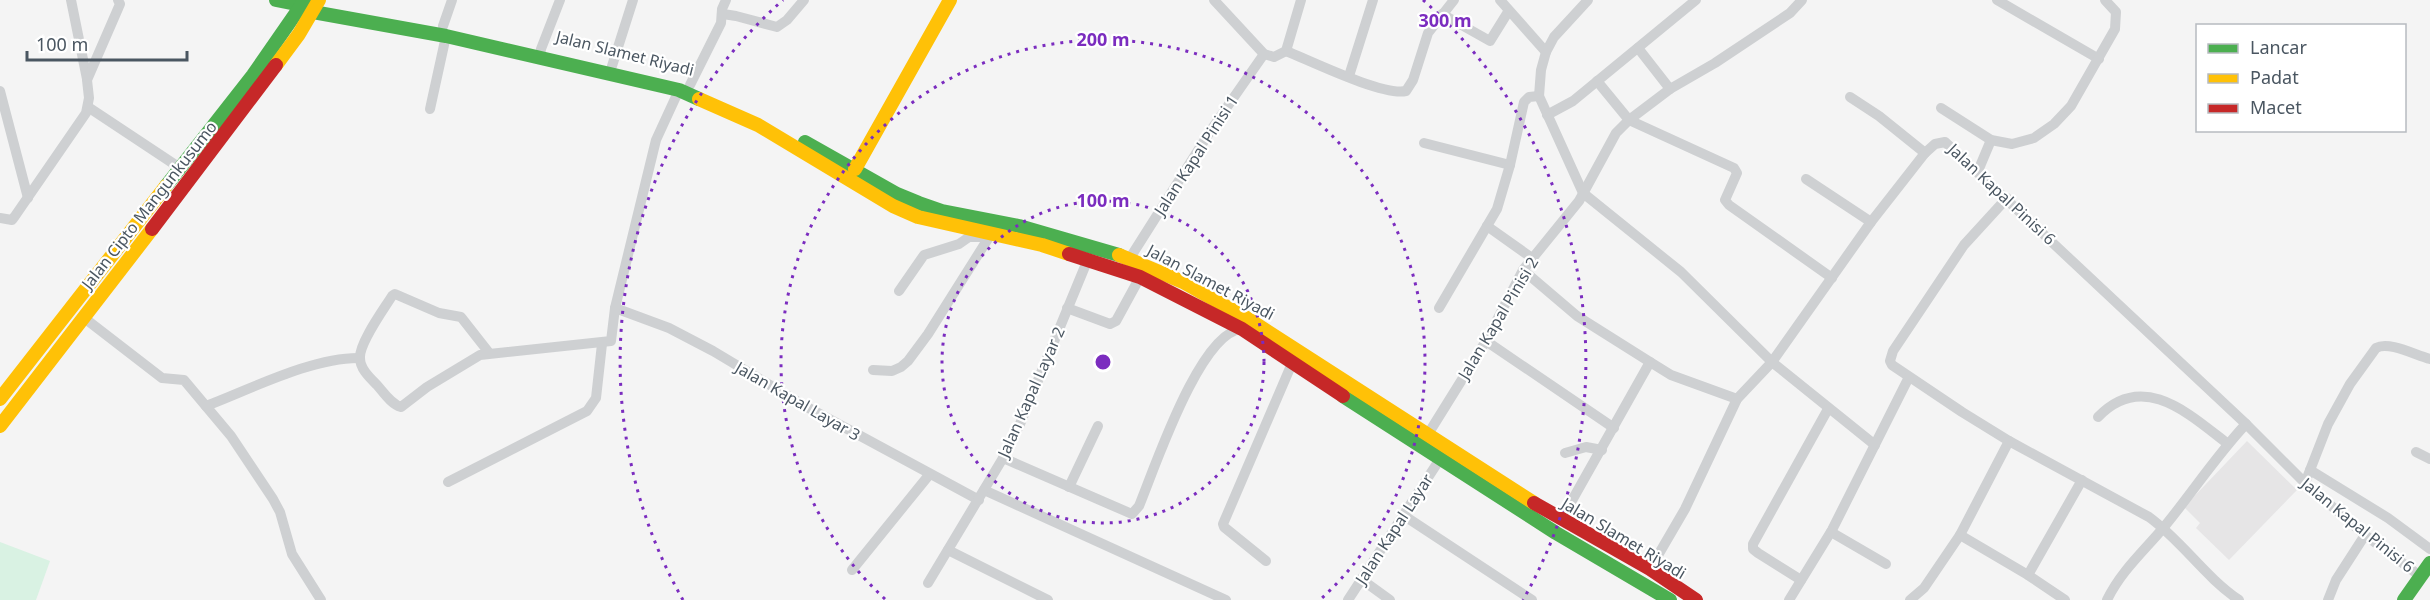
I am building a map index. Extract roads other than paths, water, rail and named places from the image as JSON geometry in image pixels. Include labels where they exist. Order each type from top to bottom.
[{"type":"street","points":[[0,218],[12,220],[88,107],[87,80],[72,0]]},
{"type":"street","points":[[87,80],[120,4],[118,0]]},
{"type":"street","name":"Jalan Slamet Riyadi","points":[[276,0],[312,3],[444,31],[685,88],[758,125],[893,206],[918,217],[990,236],[1042,245],[1180,288],[1254,322],[1424,441],[1440,459],[1653,596],[1670,600]]},
{"type":"street","points":[[430,109],[452,0]]},
{"type":"street","points":[[540,53],[560,0]]},
{"type":"street","points":[[612,66],[633,0]]},
{"type":"street","points":[[490,354],[461,317],[439,312],[396,294],[392,296],[363,346],[360,358],[361,365],[369,376],[392,402],[401,407],[427,387],[472,359],[490,354],[602,344],[611,341],[615,308],[656,140],[721,23],[722,9],[726,0]]},
{"type":"street","points":[[723,14],[777,27],[787,20],[804,0]]},
{"type":"street","points":[[855,169],[950,0]]},
{"type":"street","points":[[1214,0],[1264,54],[1274,57],[1286,51],[1300,0]]},
{"type":"street","points":[[1349,76],[1373,0]]},
{"type":"street","points":[[1286,51],[1380,88],[1406,91],[1413,80],[1428,33],[1454,0]]},
{"type":"street","points":[[1500,0],[1508,12],[1546,52]]},
{"type":"street","points":[[1588,0],[1554,38],[1546,52],[1541,70],[1539,96],[1583,194],[1682,272],[1772,362],[1875,445]]},
{"type":"street","points":[[1547,115],[1573,101],[1696,0]]},
{"type":"street","name":"Jalan Kapal Pinisi 2","points":[[1424,441],[1486,341],[1523,270],[1571,212],[1616,133],[1629,120],[1670,89],[1715,63],[1790,13],[1802,0]]},
{"type":"street","points":[[1941,108],[1991,140],[2012,144],[2034,138],[2054,124],[2071,106],[2115,29],[2116,12],[2105,0]]},
{"type":"street","points":[[2004,2],[2099,59]]},
{"type":"street","name":"Jalan Cipto Mangunkusumo","points":[[0,399],[312,3]]},
{"type":"street","name":"Jalan Cipto Mangunkusumo","points":[[0,426],[263,84],[312,3]]},
{"type":"street","points":[[1442,14],[1490,40],[1508,12]]},
{"type":"street","points":[[1638,48],[1670,89]]},
{"type":"street","name":"Jalan Slamet Riyadi","points":[[540,53],[612,66],[685,88],[752,113],[897,194],[942,211],[1019,225],[1130,258],[1424,441],[1650,569],[1696,600]]},
{"type":"street","name":"Jalan Kapal Pinisi 1","points":[[1130,258],[1211,130],[1264,54]]},
{"type":"street","points":[[1597,81],[1629,120],[1734,168],[1737,174],[1725,200],[1729,205],[1832,278]]},
{"type":"street","points":[[0,91],[28,198]]},
{"type":"street","points":[[1439,308],[1500,200],[1524,102],[1529,96],[1539,96]]},
{"type":"street","points":[[1850,98],[1878,116],[1926,153]]},
{"type":"street","points":[[88,107],[180,168]]},
{"type":"street","points":[[1978,171],[1991,140]]},
{"type":"street","name":"Jalan Kapal Pinisi 6","points":[[1650,569],[1685,509],[1737,399],[1772,362],[1871,222],[1926,153],[1935,144],[1945,142],[2246,424],[2305,483],[2365,535],[2427,570]]},
{"type":"street","points":[[1424,143],[1510,165]]},
{"type":"street","points":[[1806,179],[1871,222]]},
{"type":"street","points":[[2007,198],[1958,254],[1893,351],[1890,361],[1892,365],[2009,441],[2135,508],[2164,527],[2225,589],[2239,600]]},
{"type":"street","points":[[1487,226],[1532,258]]},
{"type":"street","points":[[899,291],[924,255],[959,244],[969,237],[990,236]]},
{"type":"street","points":[[873,370],[901,368],[908,361],[928,334],[990,236]]},
{"type":"street","name":"Jalan Kapal Layar 2","points":[[928,583],[1003,458],[1020,424],[1088,259]]},
{"type":"street","points":[[1523,270],[1577,316],[1671,375],[1737,399]]},
{"type":"street","points":[[1067,308],[1110,324],[1116,321],[1140,277]]},
{"type":"street","name":"Jalan Kapal Layar 3","points":[[615,308],[669,328],[713,351],[805,406],[929,475],[1226,600]]},
{"type":"street","points":[[83,316],[162,378],[184,380],[207,406],[231,436],[280,512],[292,554],[321,600]]},
{"type":"street","points":[[1003,458],[1132,514],[1136,511],[1162,452],[1182,398],[1212,348],[1220,339],[1242,328]]},
{"type":"street","points":[[1486,341],[1614,428]]},
{"type":"street","points":[[448,482],[587,411],[596,398],[602,344]]},
{"type":"street","points":[[2305,483],[2328,424],[2350,384],[2376,348],[2388,347],[2430,359]]},
{"type":"street","points":[[207,406],[308,367],[344,358],[360,358]]},
{"type":"street","points":[[1266,561],[1222,524],[1293,361]]},
{"type":"street","points":[[1561,519],[1650,362]]},
{"type":"street","points":[[1789,600],[1831,532],[1909,378]]},
{"type":"street","points":[[2098,417],[2110,405],[2125,398],[2159,399],[2170,402],[2183,410],[2228,444]]},
{"type":"street","points":[[1801,580],[1758,553],[1753,544],[1828,409]]},
{"type":"street","points":[[2107,600],[2121,574],[2164,527],[2246,424]]},
{"type":"street","points":[[1069,487],[1098,426]]},
{"type":"street","points":[[1910,600],[1924,588],[1960,535],[2009,441]]},
{"type":"street","points":[[1565,453],[1586,447],[1602,450]]},
{"type":"street","points":[[2416,452],[2430,459]]},
{"type":"street","name":"Jalan Kapal Layar","points":[[1348,600],[1440,459]]},
{"type":"street","points":[[2310,470],[2388,518],[2430,549]]},
{"type":"street","points":[[852,570],[929,475]]},
{"type":"street","points":[[2028,575],[2082,480]]},
{"type":"street","points":[[1403,515],[1532,600]]},
{"type":"street","points":[[1831,532],[1886,564]]},
{"type":"street","points":[[1960,535],[2065,600]]},
{"type":"street","points":[[2328,600],[2336,580],[2365,535]]},
{"type":"street","points":[[948,550],[1048,600]]},
{"type":"street","points":[[2404,600],[2427,570]]},
{"type":"street","points":[[1361,579],[1390,600]]}]
